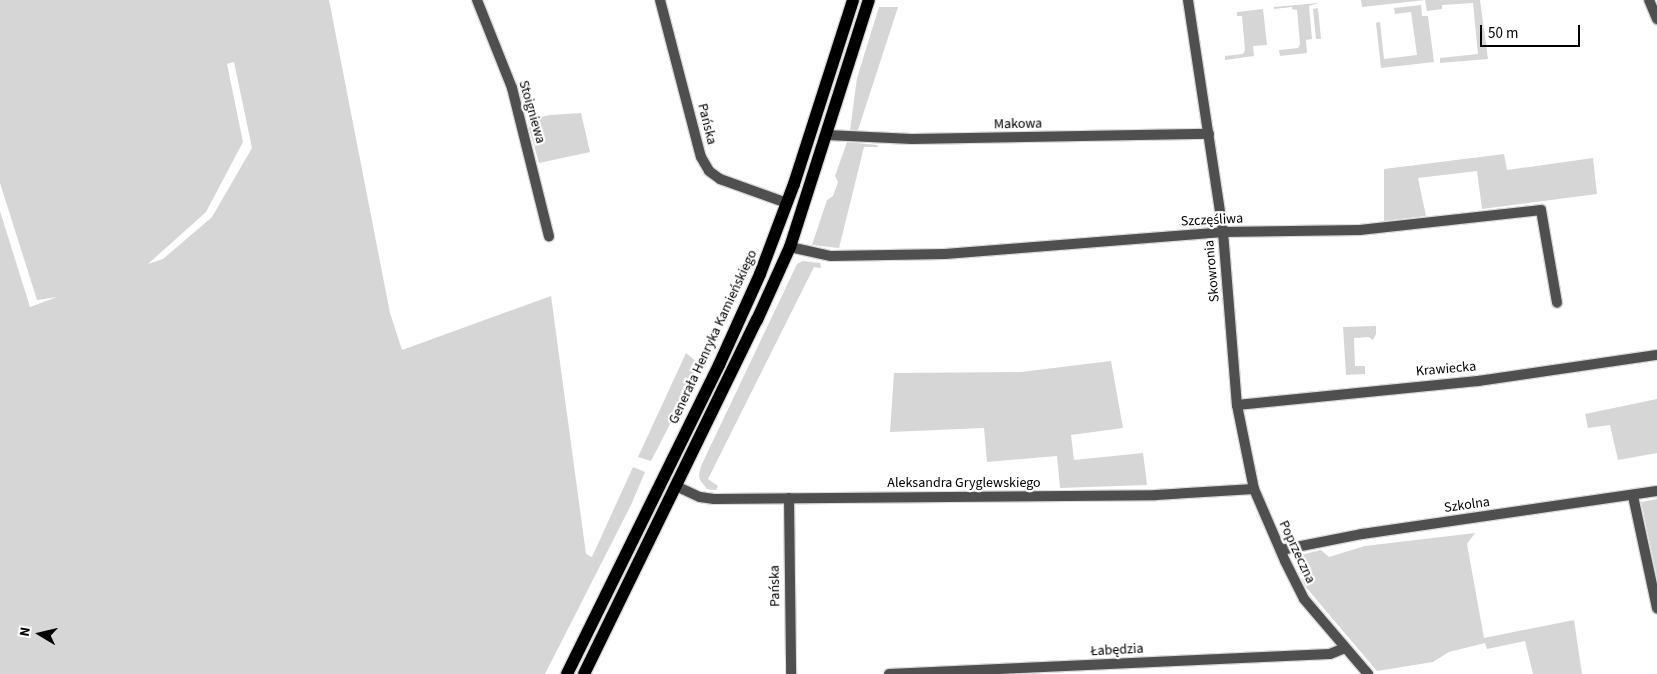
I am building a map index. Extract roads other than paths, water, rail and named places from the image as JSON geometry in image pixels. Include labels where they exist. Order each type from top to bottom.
[{"type":"main road","name":"Generała Henryka Kamieńskiego","points":[[567,674],[760,274],[787,203],[853,0]]},
{"type":"main road","points":[[584,674],[790,247],[869,0]]},
{"type":"street","name":"Stoigniewa","points":[[477,0],[512,88],[549,236]]},
{"type":"street","name":"Pańska","points":[[660,0],[701,157],[709,171],[720,178],[787,203]]},
{"type":"street","name":"Skowronia","points":[[1188,0],[1223,232],[1237,405],[1244,452]]},
{"type":"street","points":[[1649,0],[1657,19]]},
{"type":"street","name":"Makowa","points":[[827,136],[912,139],[1209,134]]},
{"type":"street","name":"Szczęśliwa","points":[[790,247],[831,256],[920,255],[1075,245],[1223,232],[1360,230],[1541,210],[1557,303]]},
{"type":"street","name":"Krawiecka","points":[[1237,405],[1478,380],[1657,355]]},
{"type":"street","name":"Poprzeczna","points":[[1244,452],[1254,489],[1304,599],[1368,674]]},
{"type":"street","name":"Aleksandra Gryglewskiego","points":[[676,486],[700,497],[714,499],[1156,495],[1254,489]]},
{"type":"street","name":"Szkolna","points":[[1281,550],[1362,534],[1657,491]]},
{"type":"street","points":[[1633,496],[1657,608]]},
{"type":"street","name":"Pańska","points":[[789,498],[791,674]]},
{"type":"street","name":"Łabędzia","points":[[889,674],[1330,654],[1345,648]]}]
